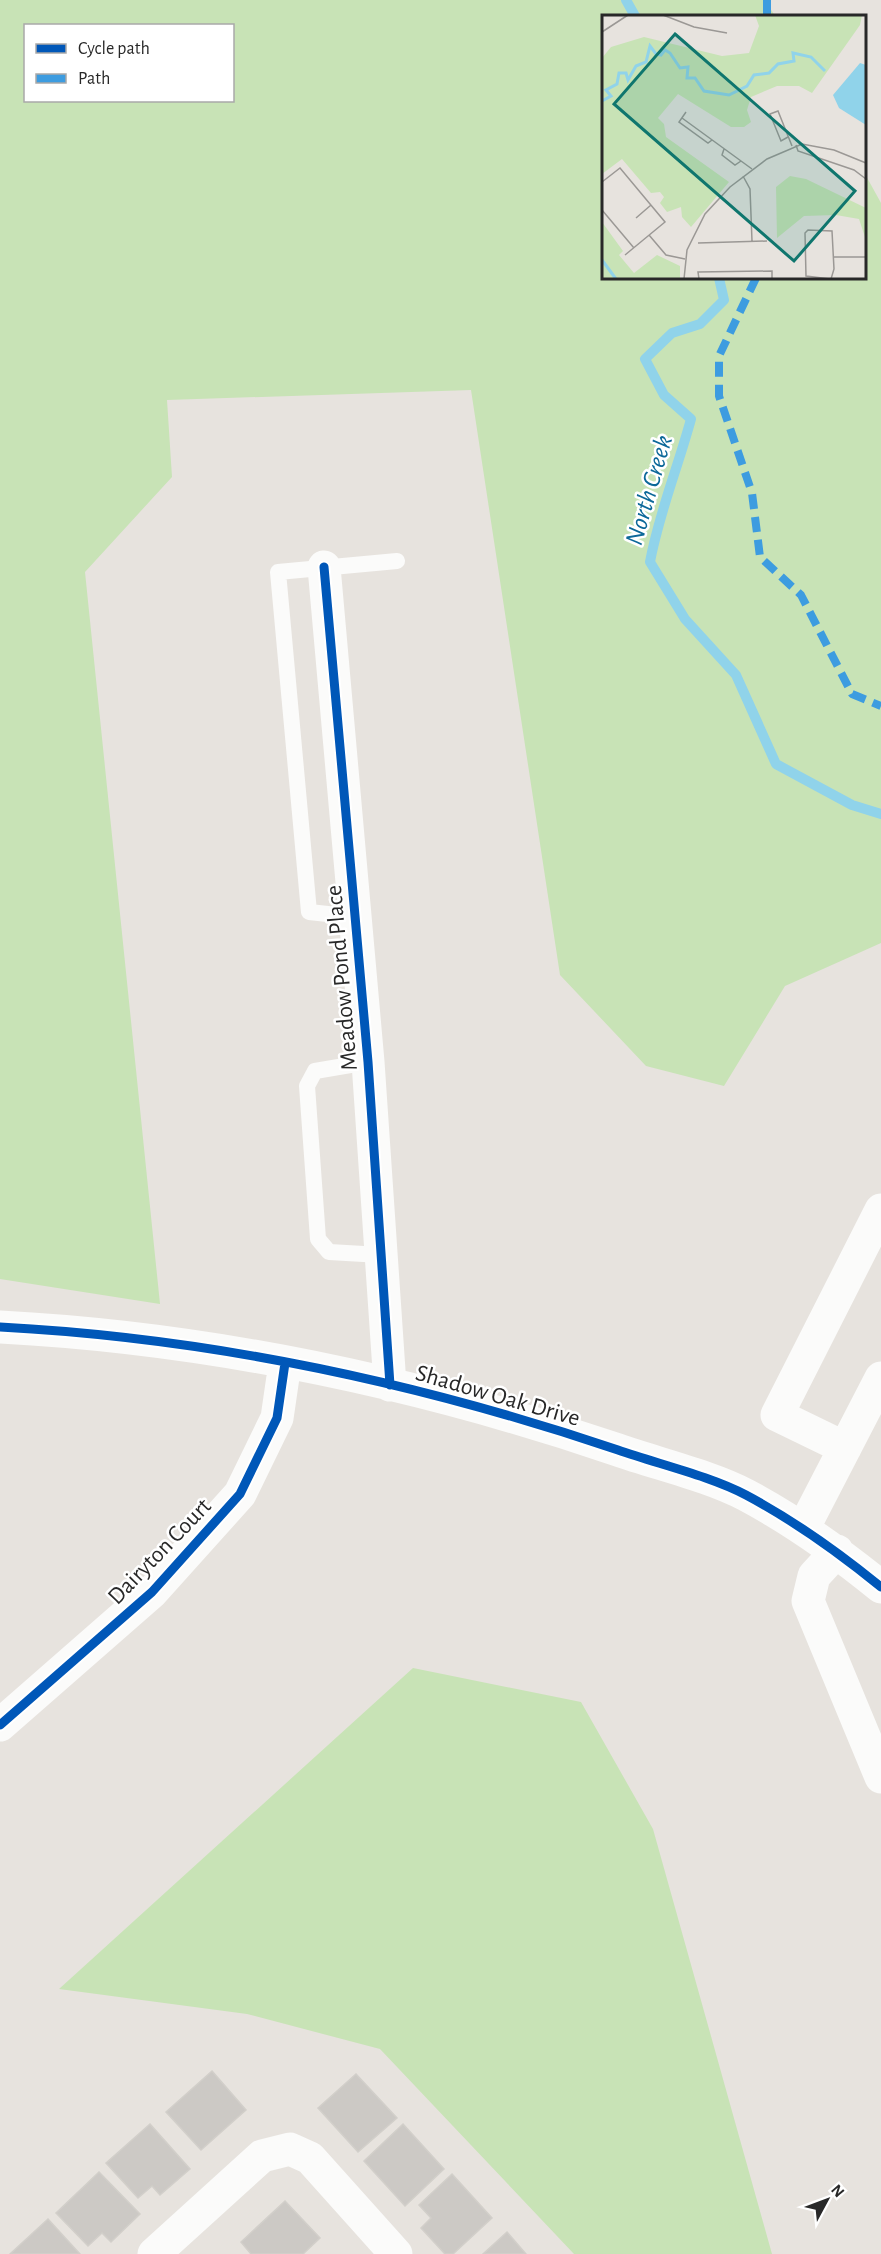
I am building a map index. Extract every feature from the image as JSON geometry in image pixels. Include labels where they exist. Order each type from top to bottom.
[{"type":"street","name":"Meadow Pond Place","points":[[324,567],[368,1062],[390,1385]]},
{"type":"street","points":[[845,1448],[777,1415],[881,1210]]},
{"type":"street","name":"Shadow Oak Drive","points":[[0,1327],[131,1336],[285,1364],[390,1385],[556,1429],[743,1494],[804,1527],[881,1587]]},
{"type":"street","name":"Dairyton Court","points":[[0,1725],[152,1592],[240,1494],[277,1418],[285,1364]]},
{"type":"street","points":[[804,1527],[881,1378]]},
{"type":"street","points":[[837,1551],[814,1576],[808,1600],[881,1777]]},
{"type":"street","points":[[154,2254],[262,2156],[290,2149],[310,2158],[396,2254]]},
{"type":"lane","points":[[356,917],[309,912],[278,572],[397,561]]},
{"type":"lane","points":[[368,1062],[315,1071],[307,1086],[318,1239],[329,1252],[381,1255]]},
{"type":"green space","points":[[0,0],[765,0],[774,15],[602,15],[602,279],[866,279],[866,176],[881,203],[881,943],[785,986],[724,1086],[646,1066],[560,975],[471,390],[167,400],[172,477],[85,572],[160,1304],[0,1279]]},
{"type":"green space","points":[[413,1668],[581,1702],[653,1829],[772,2254],[574,2254],[380,2049],[247,2014],[59,1989]]},
{"type":"building","points":[[212,2071],[246,2110],[201,2150],[166,2112]]},
{"type":"building","points":[[356,2074],[397,2118],[358,2152],[318,2108]]},
{"type":"building","points":[[150,2124],[190,2169],[160,2195],[152,2186],[138,2198],[106,2163]]},
{"type":"building","points":[[403,2124],[444,2169],[405,2206],[364,2161]]},
{"type":"building","points":[[99,2172],[140,2214],[111,2242],[102,2233],[88,2246],[56,2213]]},
{"type":"building","points":[[452,2174],[492,2218],[453,2254],[445,2254],[421,2228],[431,2218],[419,2205]]},
{"type":"building","points":[[285,2201],[320,2238],[303,2254],[251,2254],[241,2242]]},
{"type":"building","points":[[48,2219],[80,2254],[10,2254]]},
{"type":"building","points":[[507,2232],[526,2254],[483,2254]]},
{"type":"waterway","name":"North Creek","points":[[626,0],[634,15]]},
{"type":"waterway","name":"North Creek","points":[[719,279],[724,300],[700,324],[672,333],[645,359],[664,395],[691,419],[658,526],[650,562],[685,619],[736,675],[776,764],[852,805],[881,814]]},
{"type":"marked path","points":[[767,0],[767,15]]},
{"type":"marked path","points":[[756,279],[719,356],[719,396],[752,493],[760,557],[801,595],[852,694],[881,706]]},
{"type":"cycle path","points":[[324,567],[368,1062],[390,1385]]},
{"type":"cycle path","points":[[0,1327],[157,1341],[235,1353],[391,1385],[543,1426],[732,1488],[799,1526],[881,1587]]},
{"type":"cycle path","points":[[0,1725],[152,1592],[240,1494],[277,1418],[285,1363]]}]
